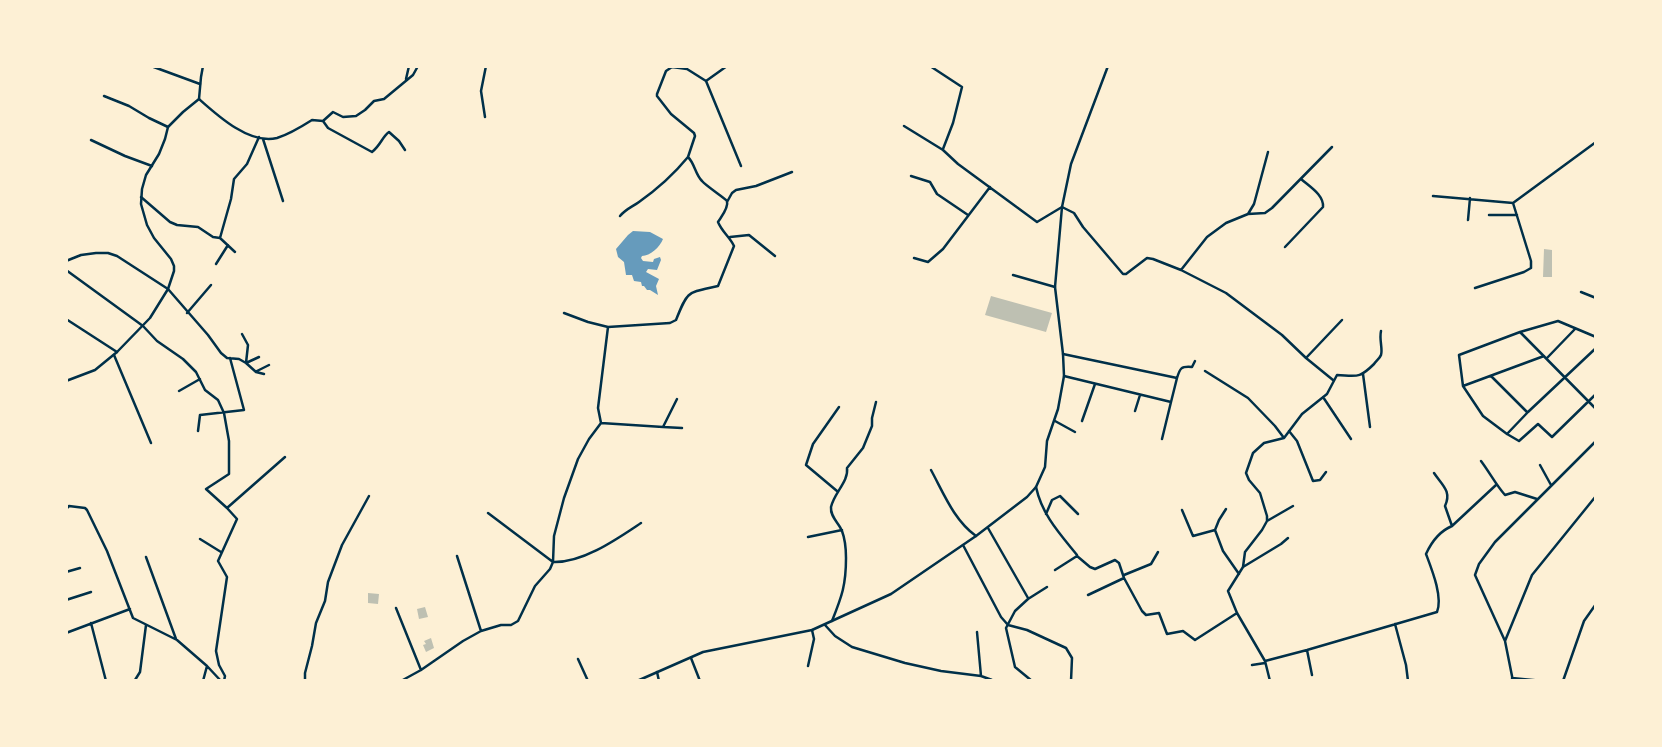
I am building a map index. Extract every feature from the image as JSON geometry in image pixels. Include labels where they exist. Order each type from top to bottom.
[{"type":"street","points":[[151,66],[200,84]]},
{"type":"street","points":[[66,382],[95,370],[114,355],[144,326],[168,289],[174,266],[146,225],[141,196],[146,175],[165,139],[168,127],[199,99],[204,66]]},
{"type":"street","points":[[406,80],[409,66]]},
{"type":"street","points":[[199,99],[232,126],[259,138],[276,138],[296,131],[312,120],[323,121],[333,112],[343,117],[356,116],[374,101],[384,99],[413,75],[418,66]]},
{"type":"street","points":[[485,117],[481,91],[486,66]]},
{"type":"street","points":[[706,81],[727,66]]},
{"type":"street","points":[[930,66],[962,87],[953,123],[943,150]]},
{"type":"street","points":[[637,681],[703,652],[812,630],[891,594],[988,528],[1027,497],[1036,487],[1045,467],[1047,441],[1055,421],[1064,376],[1055,287],[1062,207],[1070,164],[1108,66]]},
{"type":"street","points":[[620,216],[626,209],[638,203],[688,158],[695,136],[694,133],[671,114],[657,96],[666,71],[672,67],[687,69],[706,81],[741,166]]},
{"type":"street","points":[[104,96],[129,106],[168,127]]},
{"type":"street","points":[[323,121],[328,128],[372,152],[380,146],[389,132],[405,150]]},
{"type":"street","points":[[904,126],[943,150],[958,164],[1037,222],[1062,207]]},
{"type":"street","points":[[220,238],[234,179],[247,164],[259,138]]},
{"type":"street","points":[[263,139],[283,201]]},
{"type":"street","points":[[91,140],[152,166]]},
{"type":"street","points":[[1433,196],[1513,203],[1596,142]]},
{"type":"street","points":[[1181,270],[1207,237],[1226,223],[1248,214],[1265,213],[1272,208],[1332,147]]},
{"type":"street","points":[[1248,214],[1254,204],[1268,152]]},
{"type":"street","points":[[688,158],[693,162],[700,179],[727,202]]},
{"type":"street","points":[[564,313],[608,327],[676,320],[683,301],[690,292],[718,286],[734,246],[730,237],[721,229],[718,222],[726,209],[727,202],[732,193],[736,190],[756,186],[792,172]]},
{"type":"street","points":[[911,176],[930,182],[937,194],[968,215]]},
{"type":"street","points":[[1285,247],[1323,207],[1323,201],[1320,196],[1301,179]]},
{"type":"street","points":[[914,258],[928,262],[943,249],[990,187]]},
{"type":"street","points":[[141,196],[170,222],[177,225],[198,227],[213,237],[220,238],[235,252]]},
{"type":"street","points":[[1468,220],[1470,198]]},
{"type":"street","points":[[1475,288],[1531,268],[1531,261],[1513,203]]},
{"type":"street","points":[[1062,207],[1074,212],[1083,227],[1123,274],[1126,274],[1147,258],[1181,270],[1226,293],[1282,335],[1333,380]]},
{"type":"street","points":[[1489,215],[1517,215]]},
{"type":"street","points":[[730,237],[749,234],[775,256]]},
{"type":"street","points":[[216,264],[228,245]]},
{"type":"street","points":[[66,261],[80,255],[108,253],[118,256],[168,289],[227,358],[239,359],[256,372],[264,374]]},
{"type":"street","points":[[66,270],[144,326],[157,341],[182,359],[196,372],[205,390],[218,400],[224,413],[229,441],[228,474],[206,489],[237,519],[218,561],[227,577],[216,651],[224,676],[222,681],[177,640],[133,618],[87,510],[85,508],[69,506]]},
{"type":"street","points":[[1013,275],[1055,287]]},
{"type":"street","points":[[188,313],[211,285]]},
{"type":"street","points":[[1582,292],[1596,298]]},
{"type":"street","points":[[66,319],[117,352]]},
{"type":"street","points":[[1306,358],[1342,320]]},
{"type":"street","points":[[1596,337],[1558,321],[1520,332],[1459,355],[1463,386],[1483,416],[1507,434],[1519,440],[1538,424],[1552,437],[1596,394]]},
{"type":"street","points":[[401,681],[481,631],[501,625],[511,625],[518,621],[535,586],[550,568],[553,562],[554,536],[564,498],[578,459],[601,423],[598,408],[608,327]]},
{"type":"street","points":[[1463,386],[1545,357],[1575,329]]},
{"type":"street","points":[[1267,521],[1260,493],[1249,480],[1246,473],[1253,454],[1264,443],[1284,438],[1302,414],[1327,394],[1337,375],[1358,376],[1363,374],[1381,357],[1381,330]]},
{"type":"street","points":[[1520,332],[1596,409]]},
{"type":"street","points":[[242,334],[248,345],[246,363]]},
{"type":"street","points":[[1507,434],[1596,348]]},
{"type":"street","points":[[1063,354],[1176,378]]},
{"type":"street","points":[[114,355],[151,443]]},
{"type":"street","points":[[246,363],[259,357]]},
{"type":"street","points":[[198,431],[200,415],[244,410],[230,358]]},
{"type":"street","points":[[1162,439],[1179,369],[1192,367],[1195,361]]},
{"type":"street","points":[[256,372],[269,365]]},
{"type":"street","points":[[1205,371],[1248,398],[1284,438]]},
{"type":"street","points":[[1363,374],[1370,427]]},
{"type":"street","points":[[1064,376],[1171,402]]},
{"type":"street","points":[[1491,376],[1528,412]]},
{"type":"street","points":[[179,391],[200,379]]},
{"type":"street","points":[[1082,421],[1095,384]]},
{"type":"street","points":[[1135,411],[1140,395]]},
{"type":"street","points":[[1323,397],[1351,439]]},
{"type":"street","points":[[663,427],[677,400]]},
{"type":"street","points":[[832,621],[843,594],[846,578],[846,544],[842,530],[833,517],[831,508],[837,491],[848,473],[847,468],[863,448],[872,426],[876,402]]},
{"type":"street","points":[[837,491],[806,465],[813,444],[840,407]]},
{"type":"street","points":[[1055,421],[1075,432]]},
{"type":"street","points":[[601,423],[682,428]]},
{"type":"street","points":[[1289,431],[1297,441],[1313,481],[1320,480],[1326,472]]},
{"type":"street","points":[[1543,681],[1513,679],[1505,642],[1475,575],[1479,564],[1495,542],[1596,440]]},
{"type":"street","points":[[227,508],[284,457]]},
{"type":"street","points":[[1481,462],[1505,495],[1515,492],[1537,499]]},
{"type":"street","points":[[1540,465],[1551,485]]},
{"type":"street","points":[[931,470],[954,514],[976,536]]},
{"type":"street","points":[[1434,473],[1448,493],[1445,506],[1452,526]]},
{"type":"street","points":[[1252,666],[1438,612],[1435,577],[1426,554],[1429,546],[1445,529],[1452,526],[1496,485]]},
{"type":"street","points":[[1036,487],[1046,515],[1077,556],[1095,569],[1115,560],[1119,562],[1142,611],[1146,615],[1160,613],[1167,634],[1183,631],[1195,640],[1237,613]]},
{"type":"street","points":[[305,681],[316,623],[325,601],[328,582],[342,545],[368,496]]},
{"type":"street","points":[[1046,515],[1052,500],[1060,496],[1078,514]]},
{"type":"street","points":[[1505,642],[1532,575],[1596,496]]},
{"type":"street","points":[[66,501],[69,506]]},
{"type":"street","points":[[66,510],[69,506]]},
{"type":"street","points":[[1270,681],[1265,662],[1237,613],[1228,591],[1243,567],[1245,552],[1267,521],[1293,506]]},
{"type":"street","points":[[1226,509],[1215,530],[1222,551],[1239,574]]},
{"type":"street","points":[[1182,510],[1194,536],[1215,530]]},
{"type":"street","points":[[488,513],[553,562],[562,562],[598,549],[641,522]]},
{"type":"street","points":[[988,528],[1028,599]]},
{"type":"street","points":[[808,537],[842,530]]},
{"type":"street","points":[[1243,567],[1288,538]]},
{"type":"street","points":[[200,539],[221,552]]},
{"type":"street","points":[[964,545],[1001,617],[1008,625],[1027,630],[1066,648],[1072,658],[1070,681]]},
{"type":"street","points":[[1088,595],[1151,564],[1158,552]]},
{"type":"street","points":[[458,556],[481,631]]},
{"type":"street","points":[[1055,570],[1077,556]]},
{"type":"street","points":[[146,557],[177,640]]},
{"type":"street","points":[[66,572],[80,568]]},
{"type":"street","points":[[1032,681],[1015,667],[1006,628],[1015,611],[1028,599],[1047,587]]},
{"type":"street","points":[[66,600],[91,592]]},
{"type":"street","points":[[1563,681],[1584,621],[1596,604]]},
{"type":"street","points":[[396,608],[421,670]]},
{"type":"street","points":[[66,633],[130,609]]},
{"type":"street","points":[[91,623],[106,681]]},
{"type":"street","points":[[135,680],[140,672],[146,624]]},
{"type":"street","points":[[1395,624],[1406,665],[1408,681]]},
{"type":"street","points":[[825,625],[835,636],[852,647],[941,671],[1003,681]]},
{"type":"street","points":[[808,666],[814,639],[812,630]]},
{"type":"street","points":[[977,632],[981,676]]},
{"type":"street","points":[[1307,650],[1312,675]]},
{"type":"street","points":[[691,658],[700,681]]},
{"type":"street","points":[[578,660],[588,681]]},
{"type":"street","points":[[203,681],[207,666]]},
{"type":"street","points":[[657,672],[659,681]]},
{"type":"water","points":[[633,231],[650,232],[663,239],[660,245],[641,258],[643,261],[653,262],[654,259],[660,257],[661,260],[657,270],[648,269],[646,272],[659,279],[656,286],[658,295],[647,290],[642,286],[641,282],[634,281],[632,275],[626,275],[624,262],[618,257],[616,249]]},
{"type":"building","points":[[1544,249],[1552,250],[1552,277],[1543,277]]},
{"type":"building","points":[[991,296],[1052,313],[1046,332],[985,315]]},
{"type":"building","points":[[368,593],[379,594],[378,604],[368,603]]},
{"type":"building","points":[[425,607],[428,617],[419,619],[417,609]]},
{"type":"building","points":[[431,638],[434,648],[426,652],[423,645],[426,644],[424,641]]}]
